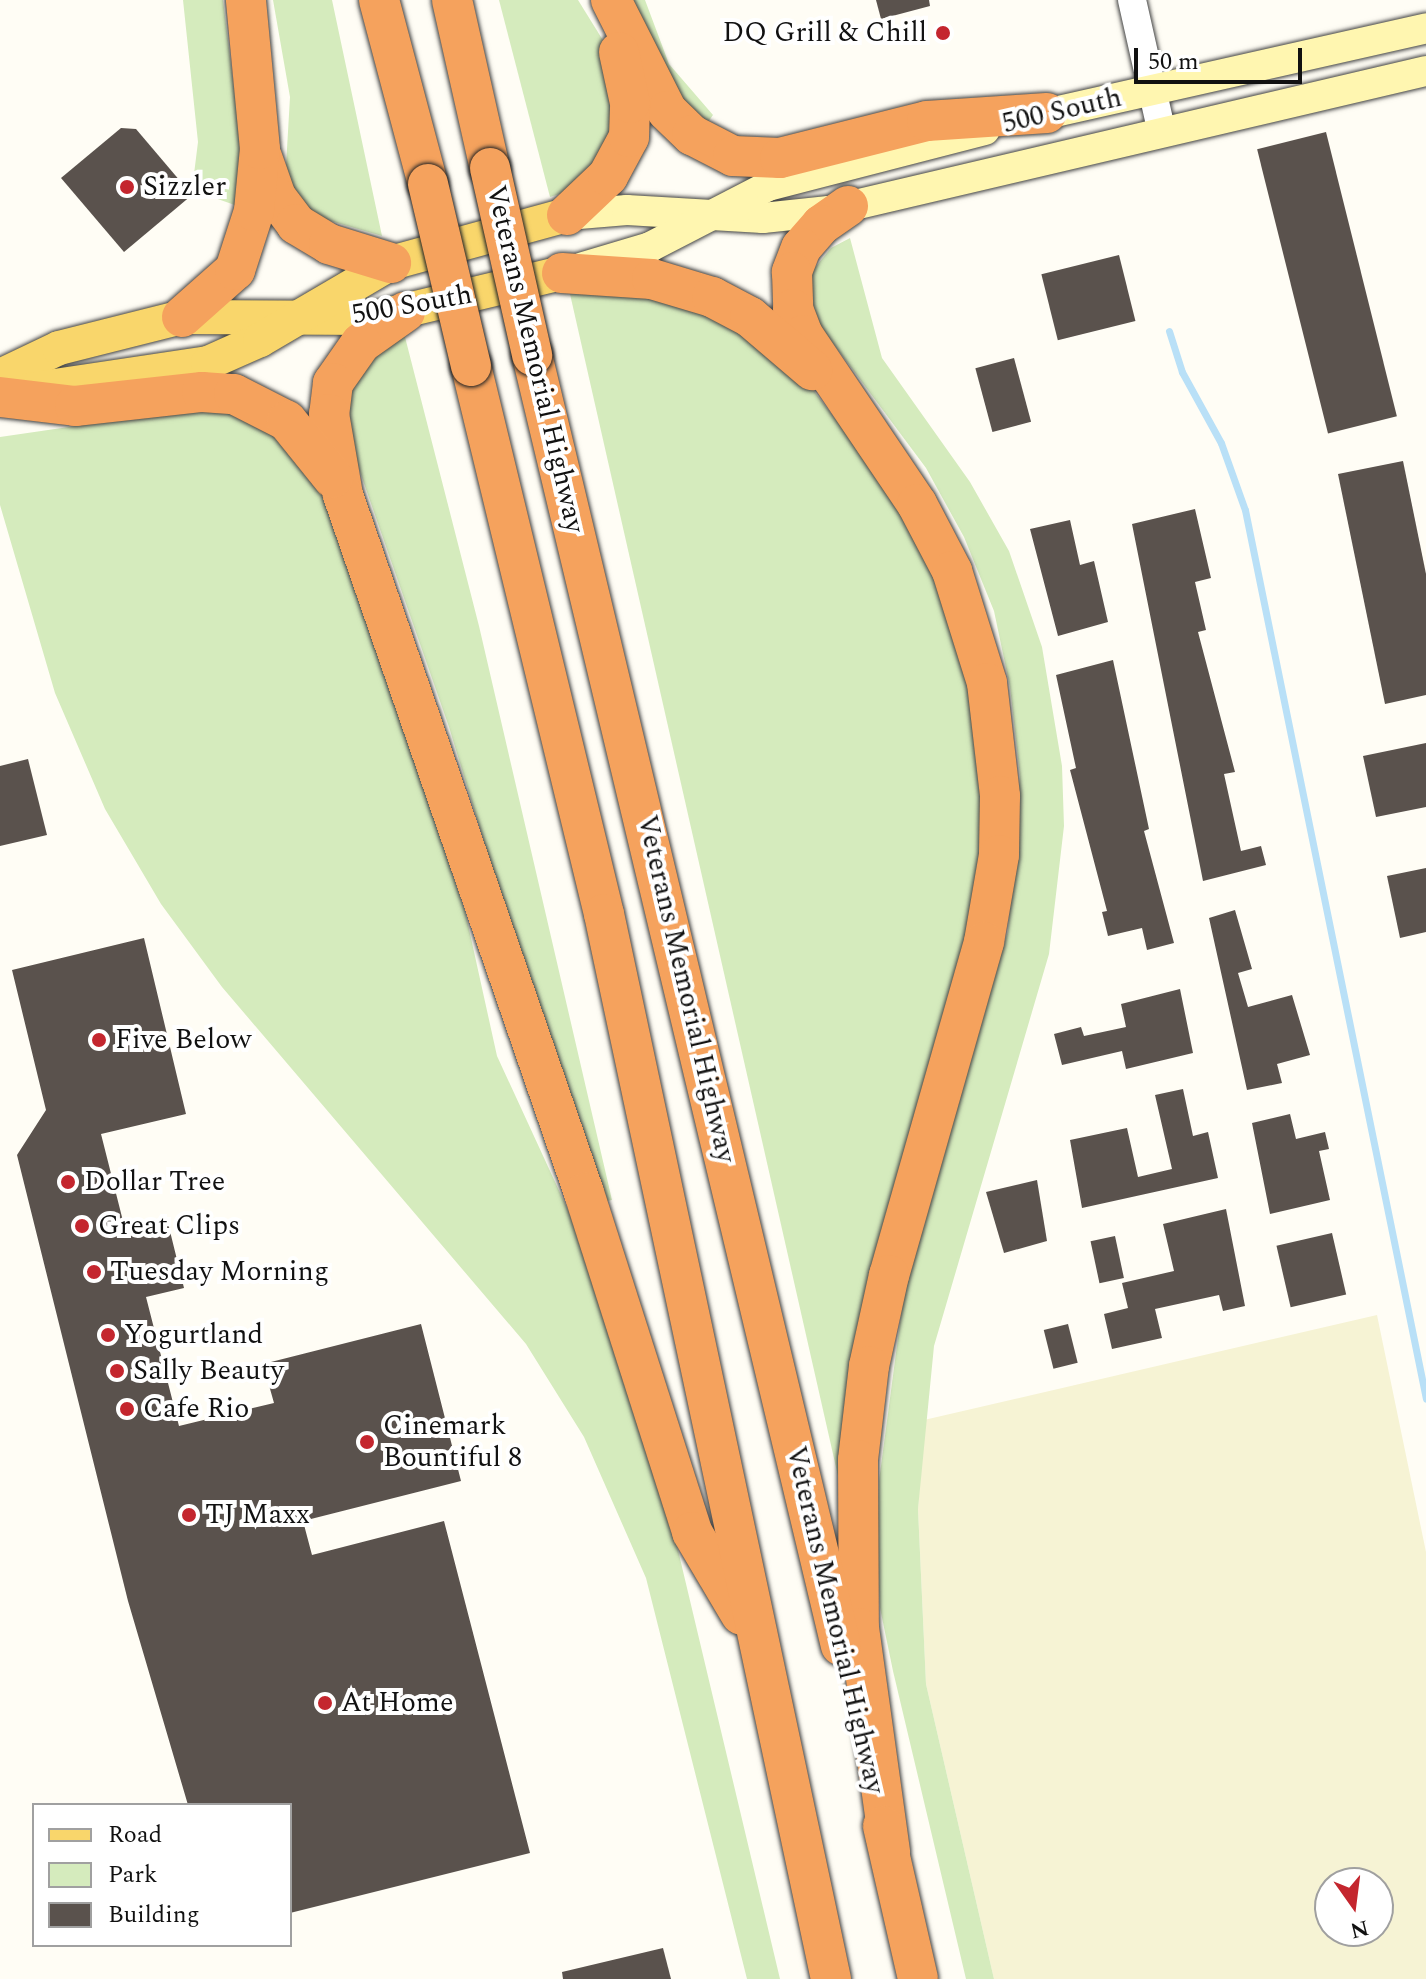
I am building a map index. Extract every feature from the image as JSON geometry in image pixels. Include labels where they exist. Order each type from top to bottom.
[{"type":"highway","points":[[182,317],[224,283],[239,263],[254,211],[260,149],[246,0]]},
{"type":"highway","points":[[379,0],[428,184],[604,914],[831,1979]]},
{"type":"highway","name":"Veterans Memorial Highway","points":[[452,0],[532,355],[918,1979]]},
{"type":"highway","points":[[567,215],[608,176],[629,137],[628,83],[602,0]]},
{"type":"highway","points":[[611,0],[667,111],[692,135],[733,156],[766,159],[798,154],[927,121],[1047,113]]},
{"type":"highway","points":[[260,149],[276,197],[296,224],[329,244],[391,263]]},
{"type":"highway","points":[[848,206],[821,225],[801,248],[791,296],[803,335],[923,515],[967,612],[993,714],[1000,796],[999,855],[984,942],[889,1275],[869,1366],[858,1460],[859,1628],[890,1852]]},
{"type":"highway","points":[[562,273],[652,279],[731,306],[786,344],[868,433]]},
{"type":"highway","points":[[405,312],[361,343],[333,383],[329,414],[343,495],[584,1193],[692,1532],[759,1646]]},
{"type":"highway","points":[[0,395],[75,406],[202,392],[234,394],[287,421],[304,436],[343,495]]},
{"type":"main road","name":"500 South","points":[[0,376],[59,348],[182,317],[364,319],[405,312],[562,273],[650,247],[768,186],[1047,113],[1426,28]]},
{"type":"main road","name":"500 South","points":[[0,395],[190,368],[242,350],[391,263],[567,215],[627,210],[705,216],[786,217],[848,206],[1161,129],[1426,71]]},
{"type":"street","points":[[1132,0],[1161,129]]},
{"type":"shaded area","points":[[1377,1315],[1426,1552],[1426,1979],[994,1979],[926,1684],[918,1509],[924,1420]]},
{"type":"green space","points":[[183,0],[223,0],[249,210],[192,190],[198,142]]},
{"type":"green space","points":[[273,0],[332,0],[382,236],[317,217],[296,196],[286,166],[290,97]]},
{"type":"green space","points":[[499,0],[578,0],[609,50],[617,140],[572,190],[550,197]]},
{"type":"green space","points":[[633,0],[645,0],[669,64],[713,115],[708,122],[676,94]]},
{"type":"green space","points":[[850,238],[882,358],[970,482],[1009,551],[1042,647],[1062,766],[1064,826],[1049,954],[934,1346],[918,1509],[926,1684],[994,1979],[966,1979],[880,1608],[877,1545],[879,1481],[902,1308],[917,1236],[1008,931],[1020,776],[1010,687],[994,611],[964,537],[926,468],[812,315],[810,274],[831,248]]},
{"type":"green space","points":[[591,291],[682,296],[795,366],[890,491],[970,652],[991,837],[843,1498],[570,294]]},
{"type":"green space","points":[[405,337],[479,626],[612,1200],[607,1201],[508,920],[449,727],[351,446],[349,388],[389,339]]},
{"type":"green space","points":[[199,408],[258,419],[320,479],[465,911],[497,1056],[591,1260],[653,1445],[780,1979],[747,1979],[646,1578],[584,1437],[526,1344],[222,987],[161,904],[105,809],[55,693],[0,505],[0,437]]},
{"type":"building","points":[[876,0],[929,0],[930,6],[881,19]]},
{"type":"building","name":"Sizzler","points":[[121,128],[136,129],[192,195],[124,252],[61,178]]},
{"type":"building","points":[[1326,132],[1397,416],[1328,433],[1257,149]]},
{"type":"building","points":[[1119,255],[1135,321],[1058,340],[1041,274]]},
{"type":"building","points":[[1014,358],[1031,422],[992,432],[975,368]]},
{"type":"building","points":[[1403,461],[1426,574],[1426,695],[1385,704],[1338,474]]},
{"type":"building","points":[[1195,509],[1211,578],[1195,582],[1206,630],[1198,632],[1235,772],[1224,774],[1241,851],[1261,846],[1266,865],[1203,881],[1132,524]]},
{"type":"building","points":[[1070,520],[1080,565],[1094,561],[1108,622],[1058,636],[1030,529]]},
{"type":"building","points":[[1113,660],[1149,829],[1144,831],[1174,943],[1147,950],[1142,928],[1108,936],[1102,912],[1107,911],[1070,770],[1076,768],[1056,675]]},
{"type":"building","points":[[1426,743],[1426,807],[1376,817],[1363,756]]},
{"type":"building","points":[[28,759],[47,835],[0,846],[0,766]]},
{"type":"building","points":[[1426,868],[1426,932],[1400,938],[1387,876]]},
{"type":"building","points":[[1235,910],[1252,969],[1238,973],[1248,1007],[1292,995],[1310,1055],[1277,1064],[1282,1083],[1247,1090],[1209,918]]},
{"type":"building","points":[[144,938],[186,1114],[101,1134],[125,1229],[167,1219],[184,1288],[146,1297],[179,1426],[274,1403],[263,1364],[421,1324],[461,1481],[303,1521],[312,1555],[444,1521],[530,1853],[292,1912],[292,1803],[187,1803],[128,1601],[17,1155],[46,1110],[12,970]]},
{"type":"building","points":[[1180,989],[1193,1053],[1126,1069],[1122,1051],[1062,1065],[1054,1034],[1081,1027],[1084,1036],[1126,1027],[1121,1004]]},
{"type":"building","points":[[1183,1089],[1193,1136],[1208,1132],[1218,1178],[1082,1208],[1070,1140],[1127,1128],[1138,1177],[1172,1169],[1155,1095]]},
{"type":"building","points":[[1290,1114],[1296,1139],[1325,1132],[1329,1149],[1319,1151],[1330,1200],[1270,1214],[1252,1123]]},
{"type":"building","points":[[1037,1180],[1047,1241],[1004,1253],[986,1192]]},
{"type":"building","points":[[1226,1209],[1245,1306],[1223,1311],[1219,1295],[1155,1309],[1162,1338],[1112,1349],[1104,1314],[1128,1308],[1122,1283],[1174,1271],[1163,1224]]},
{"type":"building","points":[[1332,1233],[1346,1294],[1291,1307],[1276,1246]]},
{"type":"building","points":[[1115,1236],[1124,1278],[1099,1283],[1091,1241]]},
{"type":"building","points":[[1068,1324],[1078,1363],[1053,1369],[1044,1330]]},
{"type":"building","points":[[663,1948],[671,1979],[563,1979],[562,1972]]},
{"type":"waterway","points":[[1169,331],[1182,372],[1221,443],[1245,510],[1426,1399]]},
{"type":"place","name":"DQ Grill & Chill","points":[[943,33]]},
{"type":"place","name":"Sizzler","points":[[127,187]]},
{"type":"place","name":"Five Below","points":[[99,1040]]},
{"type":"place","name":"Dollar Tree","points":[[68,1182]]},
{"type":"place","name":"Great Clips","points":[[82,1226]]},
{"type":"place","name":"Tuesday Morning","points":[[94,1272]]},
{"type":"place","name":"Yogurtland","points":[[108,1335]]},
{"type":"place","name":"Sally Beauty","points":[[117,1371]]},
{"type":"place","name":"Cafe Rio","points":[[127,1409]]},
{"type":"place","name":"Cinemark Bountiful 8","points":[[367,1442]]},
{"type":"place","name":"TJ Maxx","points":[[189,1515]]},
{"type":"place","name":"At Home","points":[[325,1703]]}]
